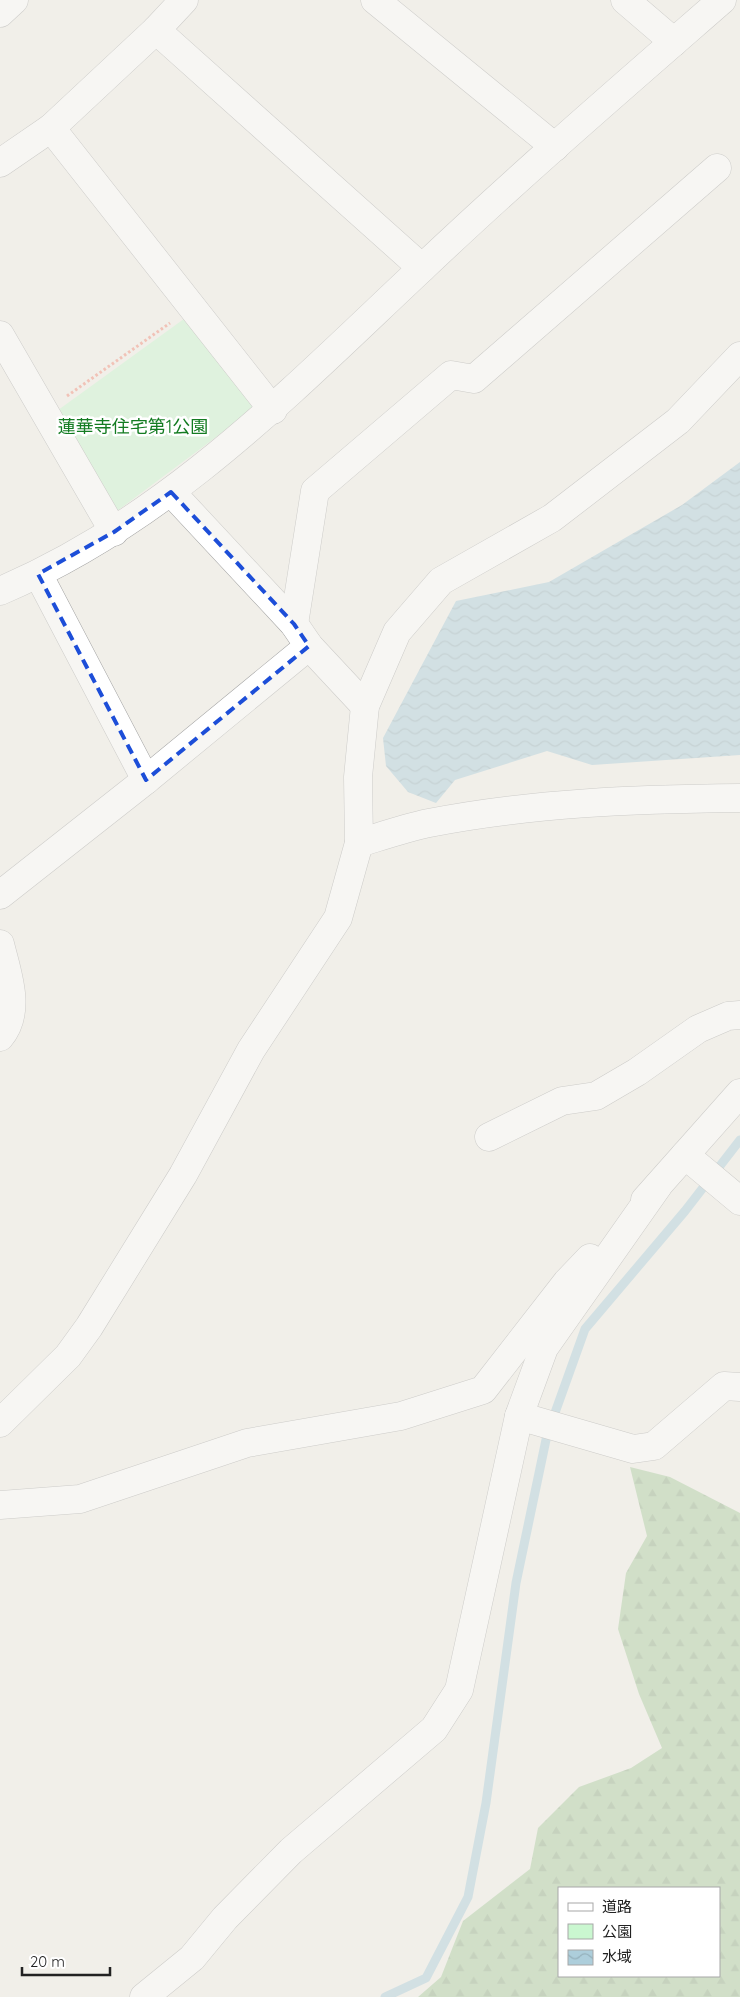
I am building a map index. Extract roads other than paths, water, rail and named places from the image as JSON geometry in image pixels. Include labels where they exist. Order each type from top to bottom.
[{"type":"street","points":[[0,13],[14,0]]},
{"type":"street","points":[[0,163],[51,128],[156,30],[184,0]]},
{"type":"street","points":[[375,0],[555,147]]},
{"type":"street","points":[[625,0],[674,42]]},
{"type":"street","points":[[0,591],[38,574],[114,532],[171,492],[273,410],[422,268],[555,147],[722,0]]},
{"type":"street","points":[[156,30],[422,268]]},
{"type":"street","points":[[51,128],[273,410]]},
{"type":"street","points":[[0,896],[146,780],[302,635],[314,492],[451,375],[474,379],[717,168]]},
{"type":"street","points":[[0,335],[114,532]]},
{"type":"street","points":[[0,1422],[68,1356],[90,1327],[183,1175],[252,1050],[338,918],[359,843],[358,777],[365,706],[397,632],[441,581],[560,512],[678,422],[740,356]]},
{"type":"street","points":[[171,492],[365,706]]},
{"type":"street","points":[[38,574],[146,780]]},
{"type":"street","points":[[359,843],[427,823],[513,809],[662,798],[740,798]]},
{"type":"street","points":[[0,944],[13,996],[6,1030],[0,1037]]},
{"type":"street","points":[[489,1137],[562,1101],[596,1096],[637,1072],[698,1029],[728,1016],[740,1015]]},
{"type":"street","points":[[0,1505],[80,1499],[247,1443],[401,1416],[483,1390],[567,1282],[658,1186],[740,1094]]},
{"type":"street","points":[[685,1155],[736,1198]]},
{"type":"street","points":[[144,1997],[192,1958],[225,1918],[291,1851],[434,1729],[459,1690],[518,1416],[544,1348],[658,1186]]},
{"type":"street","points":[[518,1416],[633,1449],[654,1446],[724,1386],[740,1387]]},
{"type":"water","points":[[740,462],[740,755],[592,765],[547,751],[455,780],[436,803],[408,792],[386,766],[383,738],[456,601],[549,582],[682,505]]},
{"type":"waterway","points":[[385,1997],[426,1978],[468,1897],[486,1803],[516,1583],[547,1435],[585,1329],[685,1211],[740,1140]]},
{"type":"park label","name":"蓮華寺住宅第1公園","points":[[133,427]]}]
